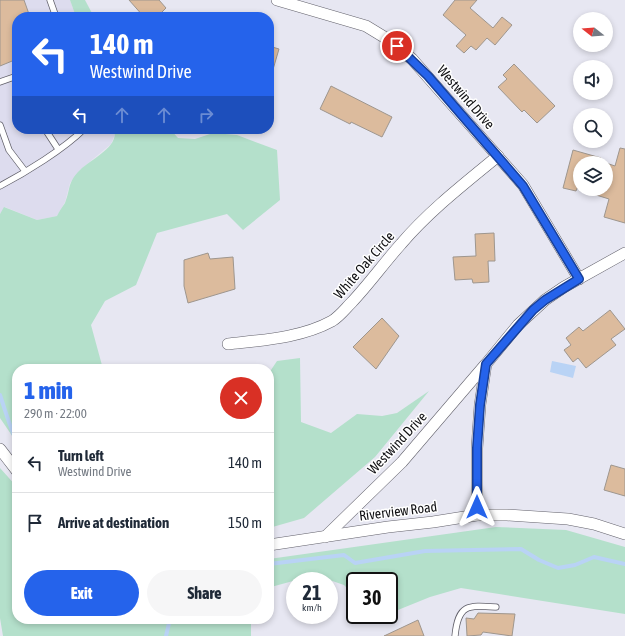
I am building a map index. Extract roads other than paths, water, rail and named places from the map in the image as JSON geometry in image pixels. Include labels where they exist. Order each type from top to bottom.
[{"type":"street","name":"Westwind Drive","points":[[278,0],[366,26],[402,50],[428,76],[523,186],[579,279]]},
{"type":"street","name":"White Oak Circle","points":[[228,344],[297,334],[332,321],[339,316],[366,287],[420,223],[448,197],[498,156]]},
{"type":"street","name":"Westwind Drive","points":[[325,537],[402,462],[533,310],[545,300],[625,253]]},
{"type":"street","points":[[477,515],[477,448],[480,405],[486,364]]},
{"type":"street","points":[[0,449],[12,465]]},
{"type":"street","name":"Riverview Road","points":[[274,544],[477,515],[530,516],[568,519],[594,524],[625,534]]},
{"type":"lane","points":[[50,0],[54,12]]},
{"type":"lane","points":[[0,82],[12,78]]},
{"type":"lane","points":[[0,124],[9,150],[25,171]]},
{"type":"lane","points":[[49,134],[58,149]]},
{"type":"lane","points":[[0,186],[25,171],[78,134]]},
{"type":"lane","points":[[455,636],[456,622],[460,613],[465,609],[476,606],[496,607]]},
{"type":"water","points":[[552,361],[576,366],[573,378],[550,372]]},
{"type":"waterway","points":[[0,395],[12,430]]},
{"type":"waterway","points":[[274,563],[344,555],[355,563],[425,551],[521,549],[539,560],[558,568],[575,565],[594,557],[625,564]]},
{"type":"waterway","points":[[166,636],[169,624]]}]
